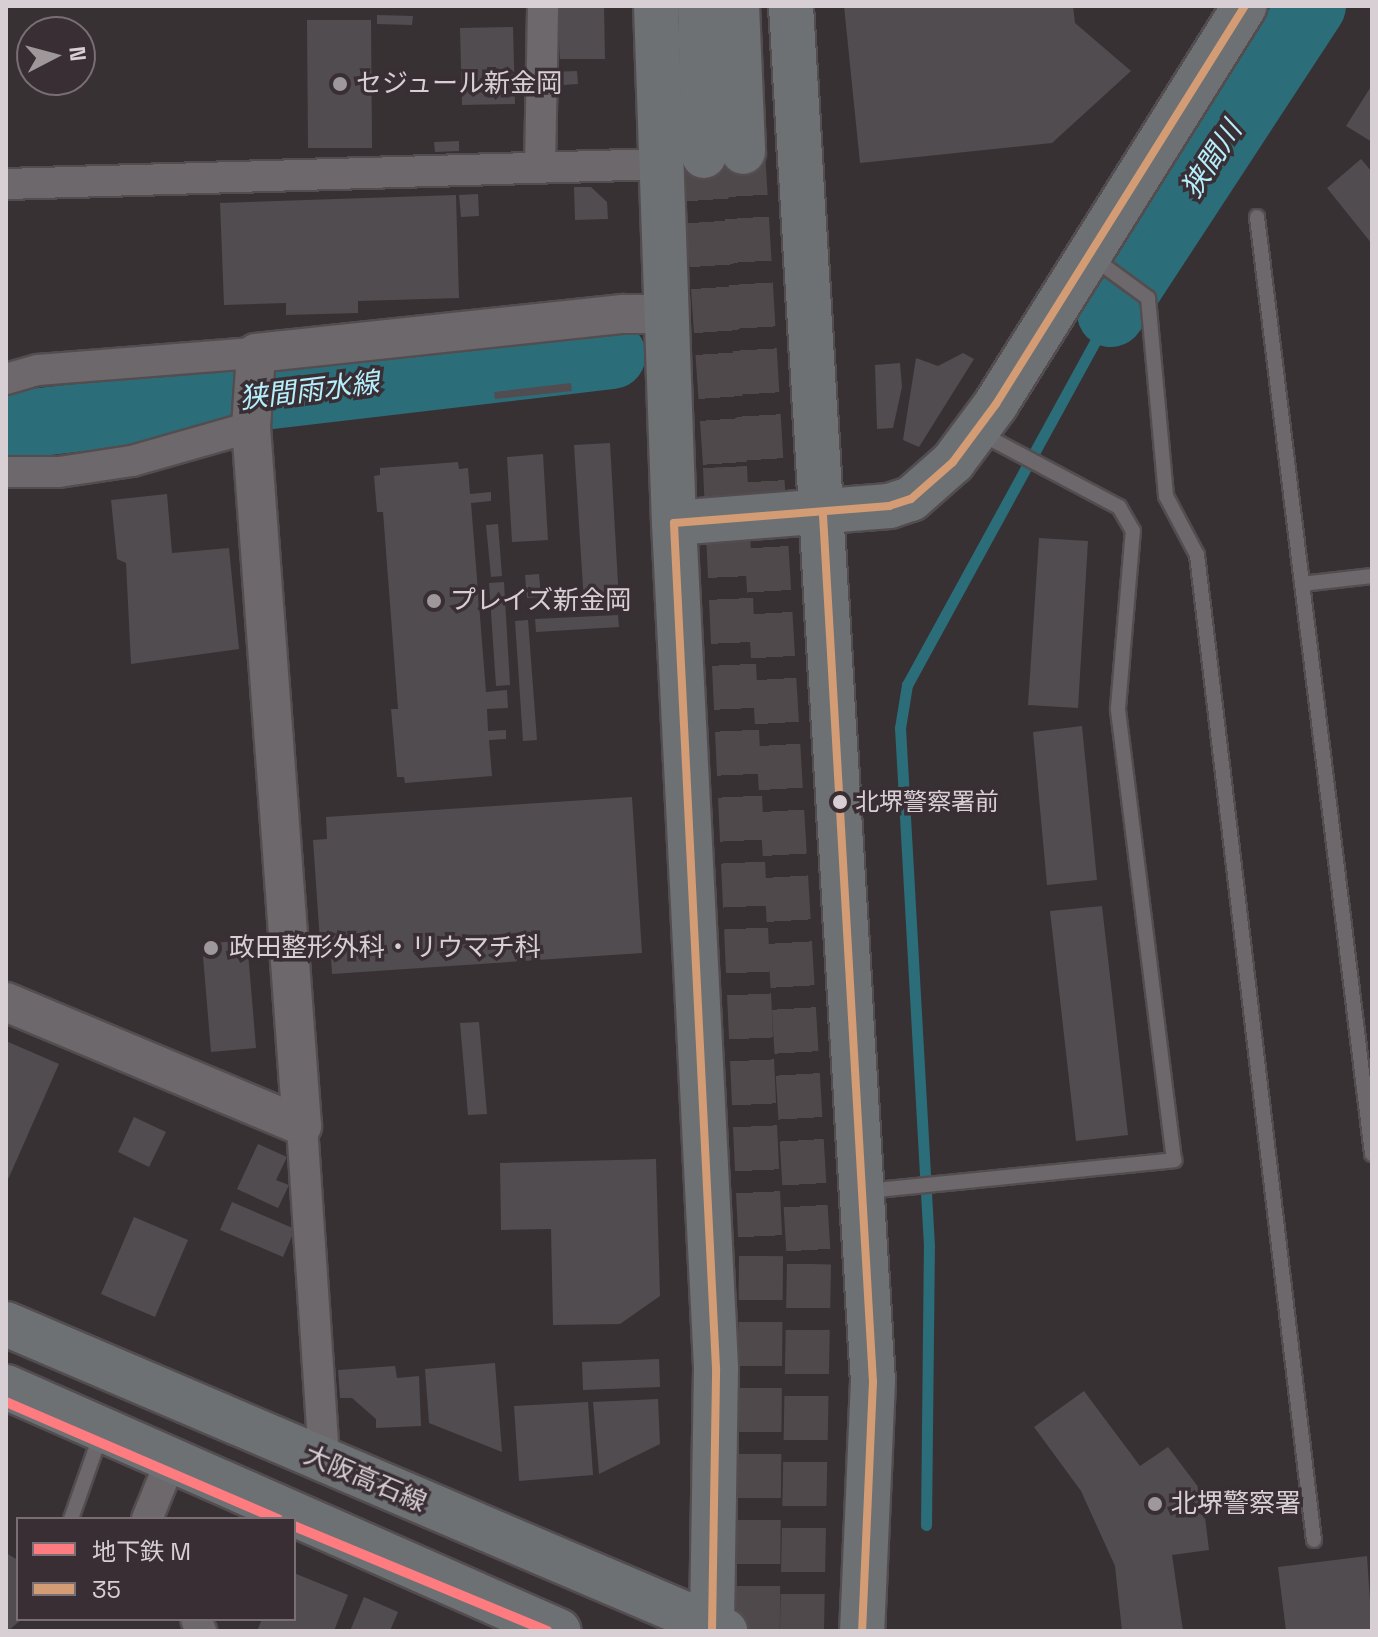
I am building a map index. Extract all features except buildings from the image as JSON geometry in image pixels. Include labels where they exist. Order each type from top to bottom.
[{"type":"main road","points":[[656,6],[674,523],[716,1368],[716,1629]]},
{"type":"main road","points":[[700,6],[723,154],[737,6]]},
{"type":"main road","points":[[791,6],[873,1381],[862,1631]]},
{"type":"main road","points":[[674,523],[823,515],[911,499],[953,462],[976,431],[1245,6]]},
{"type":"main road","name":"大阪高石線","points":[[6,1324],[716,1629]]},
{"type":"main road","points":[[6,1387],[559,1631]]},
{"type":"street","points":[[540,166],[543,6]]},
{"type":"street","points":[[6,184],[660,164]]},
{"type":"street","points":[[6,379],[38,370],[255,363],[623,314],[669,314]]},
{"type":"street","points":[[255,363],[251,420],[324,1461]]},
{"type":"street","points":[[6,472],[59,472],[132,461],[251,420]]},
{"type":"street","points":[[6,1002],[302,1126]]},
{"type":"street","points":[[148,1517],[171,1460]]},
{"type":"lane","points":[[1257,217],[1372,1154]]},
{"type":"lane","points":[[1088,254],[1148,298],[1166,496],[1197,555],[1314,1540]]},
{"type":"lane","points":[[862,1191],[1174,1160],[1118,708],[1133,531],[1119,507],[976,431]]},
{"type":"lane","points":[[1302,584],[1372,576]]},
{"type":"lane","points":[[72,1517],[103,1430]]},
{"type":"waterway","name":"狭間川","points":[[1111,313],[1312,6]]},
{"type":"waterway","points":[[926,1525],[929,1246],[900,728],[907,685],[1111,313]]},
{"type":"waterway","name":"狭間雨水線","points":[[6,426],[612,355]]},
{"type":"tunnel","points":[[743,152],[809,1264],[802,1631]]},
{"type":"tunnel","points":[[704,156],[725,467],[761,1256],[758,1631]]},
{"type":"metro line","name":"M","points":[[6,1402],[273,1517]]},
{"type":"metro line","name":"M","points":[[296,1527],[547,1631]]},
{"type":"transit line","name":"35","points":[[712,1631],[716,1368],[674,523],[889,506],[911,499],[953,462],[996,404],[1245,6]]},
{"type":"transit line","name":"35","points":[[823,515],[873,1381],[862,1631]]},
{"type":"place","name":"セジュール新金岡","points":[[340,84]]},
{"type":"place","name":"プレイズ新金岡","points":[[434,601]]},
{"type":"place","name":"北堺警察署前","points":[[840,802]]},
{"type":"place","name":"政田整形外科・リウマチ科","points":[[211,948]]},
{"type":"place","name":"北堺警察署","points":[[1155,1504]]}]
